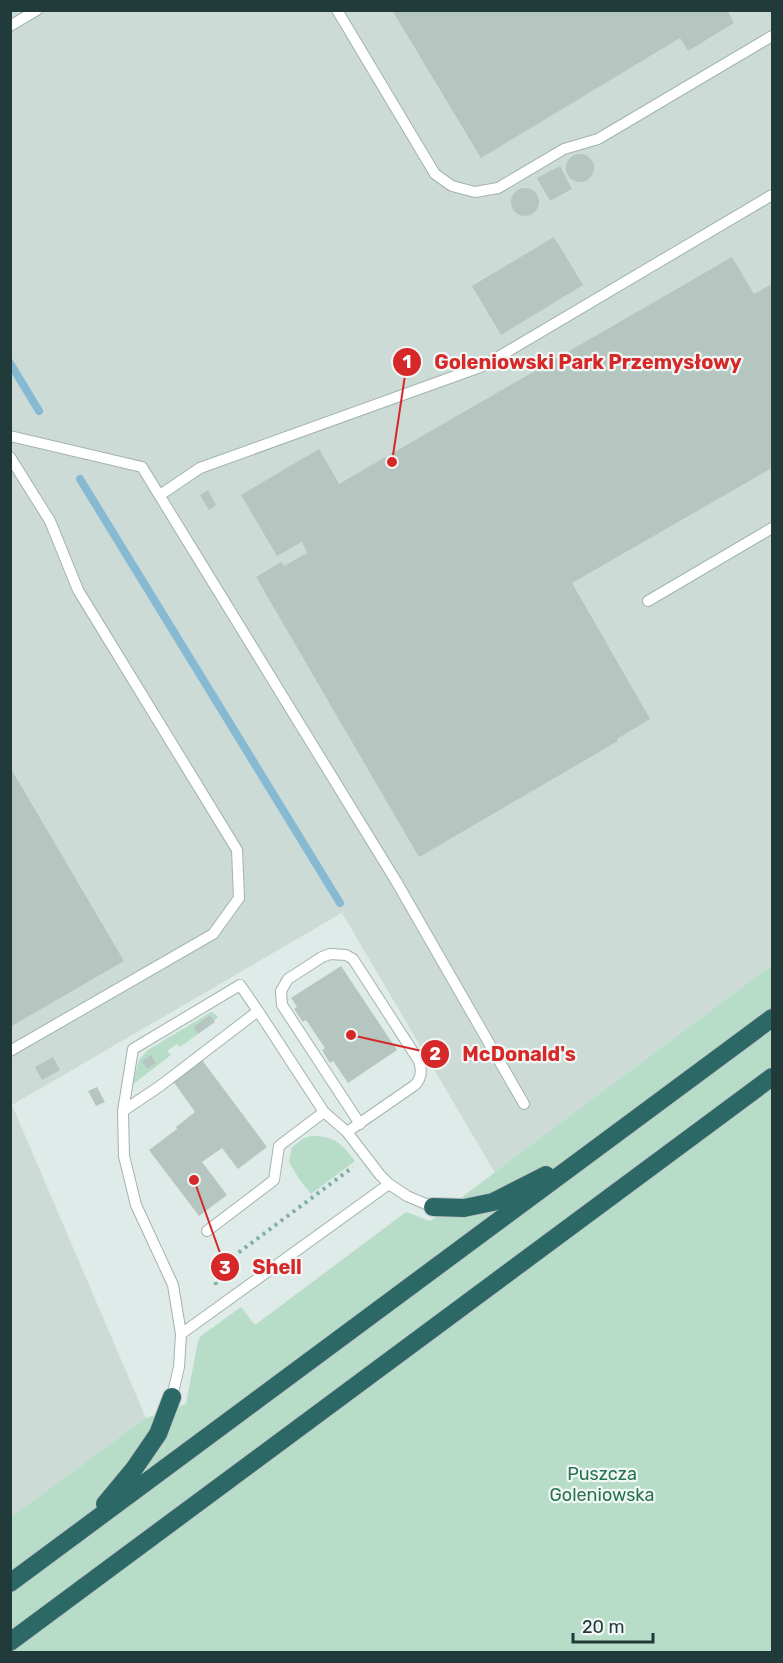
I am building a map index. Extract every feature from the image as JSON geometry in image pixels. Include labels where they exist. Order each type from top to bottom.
[{"type":"highway","points":[[10,1582],[772,1018]]},
{"type":"highway","points":[[10,1642],[772,1077]]},
{"type":"highway","points":[[433,1206],[464,1208],[493,1202],[581,1160]]},
{"type":"highway","points":[[87,1526],[134,1469],[158,1434],[172,1397]]},
{"type":"lane","points":[[10,26],[37,10]]},
{"type":"lane","points":[[337,10],[435,174],[452,186],[476,192],[498,188],[564,149],[598,139],[772,36]]},
{"type":"lane","points":[[160,495],[200,468],[483,366],[772,195]]},
{"type":"lane","points":[[10,436],[142,467],[396,881],[524,1104]]},
{"type":"lane","points":[[10,457],[50,521],[78,590],[237,850],[239,898],[213,934],[10,1051]]},
{"type":"lane","points":[[648,601],[772,528]]},
{"type":"lane","points":[[347,1132],[360,1124],[400,1096],[419,1081],[421,1068],[420,1061],[352,959],[330,954],[288,979],[282,991],[282,1005],[360,1124]]},
{"type":"lane","points":[[172,1397],[181,1334],[173,1285],[136,1205],[124,1156],[123,1111],[133,1049],[240,985],[324,1112],[347,1132],[389,1184],[407,1196],[433,1206]]},
{"type":"lane","points":[[123,1111],[160,1086],[258,1011]]},
{"type":"lane","points":[[207,1231],[274,1179],[279,1146],[324,1112]]},
{"type":"lane","points":[[181,1334],[389,1184]]},
{"type":"path","points":[[218,1307],[214,1271],[366,1157]]},
{"type":"shaded area","points":[[11,11],[772,11],[772,965],[495,1173],[342,913],[12,1105],[146,1418],[11,1518]]},
{"type":"green space","name":"Puszcza Goleniowska","points":[[772,965],[772,1652],[11,1652],[10,1518],[146,1418],[186,1404],[198,1341],[201,1336],[241,1307],[255,1325],[406,1212],[430,1221]]},
{"type":"green space","points":[[211,1012],[218,1017],[214,1021],[210,1015],[193,1027],[198,1034],[180,1047],[177,1044],[167,1051],[171,1055],[132,1085],[139,1060],[148,1050]]},
{"type":"green space","points":[[311,1136],[332,1139],[355,1161],[311,1194],[289,1162],[292,1147]]},
{"type":"building","points":[[392,10],[727,10],[734,23],[688,51],[680,38],[481,158]]},
{"type":"building","points":[[580,154],[590,158],[594,168],[590,178],[580,182],[570,178],[566,168],[570,158]]},
{"type":"building","points":[[560,166],[572,189],[550,201],[537,178]]},
{"type":"building","points":[[525,188],[535,192],[539,202],[535,212],[525,216],[515,212],[511,202],[515,192]]},
{"type":"building","points":[[554,237],[583,285],[501,335],[472,286]]},
{"type":"building","points":[[732,257],[754,294],[772,284],[772,468],[572,583],[650,719],[617,739],[618,741],[419,857],[256,577],[281,562],[284,566],[307,553],[302,542],[277,556],[241,495],[319,449],[339,484]]},
{"type":"building","points":[[208,490],[216,505],[209,510],[200,495]]},
{"type":"building","points":[[10,767],[124,961],[10,1027]]},
{"type":"building","points":[[341,966],[397,1050],[348,1083],[333,1061],[330,1063],[322,1050],[325,1048],[306,1020],[303,1022],[294,1009],[297,1007],[291,998]]},
{"type":"building","points":[[210,1015],[215,1022],[198,1034],[193,1027]]},
{"type":"building","points":[[151,1055],[156,1063],[147,1069],[142,1061]]},
{"type":"building","points":[[53,1057],[60,1070],[42,1080],[35,1067]]},
{"type":"building","points":[[202,1060],[267,1147],[238,1169],[222,1148],[202,1162],[227,1195],[199,1216],[149,1150],[195,1112],[173,1081]]},
{"type":"building","points":[[97,1087],[105,1102],[96,1106],[88,1091]]},
{"type":"waterway","points":[[10,363],[39,411]]},
{"type":"waterway","points":[[80,479],[340,903]]},
{"type":"place","name":"Goleniowski Park Przemysłowy","points":[[392,462]]},
{"type":"place","name":"McDonald's","points":[[351,1035]]},
{"type":"place","name":"Shell","points":[[194,1180]]}]
